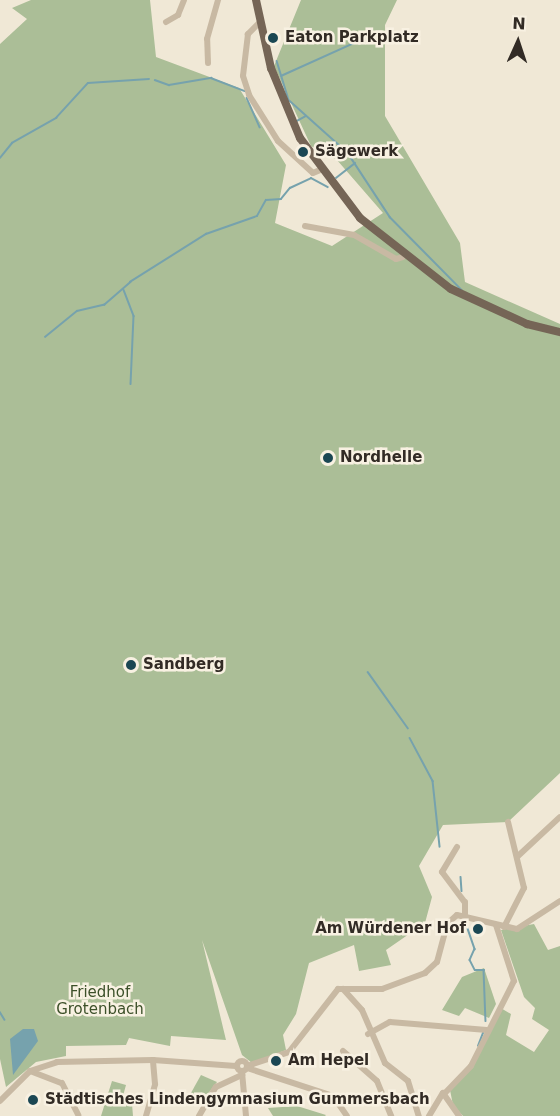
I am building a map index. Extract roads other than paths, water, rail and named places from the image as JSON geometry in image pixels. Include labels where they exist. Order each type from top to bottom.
[{"type":"main road","points":[[256,0],[259,23],[279,92],[320,170],[360,218],[404,257],[486,308],[560,332]]},
{"type":"street","points":[[166,22],[178,15],[183,0]]},
{"type":"street","points":[[208,63],[207,39],[218,0]]},
{"type":"street","points":[[259,23],[248,34],[243,76],[249,96],[278,141],[313,173],[320,170]]},
{"type":"street","points":[[305,226],[354,236],[396,259],[404,257]]},
{"type":"street","points":[[518,856],[559,819]]},
{"type":"street","points":[[504,927],[524,888],[508,822]]},
{"type":"street","points":[[457,847],[442,873],[465,902],[465,914]]},
{"type":"street","points":[[343,988],[382,989],[426,973],[441,956],[447,924],[465,914],[504,927],[533,922],[560,901]]},
{"type":"street","points":[[429,1116],[432,1104],[471,1066],[487,1030],[514,981],[511,958],[496,925]]},
{"type":"street","points":[[343,988],[362,1010],[368,1034],[385,1063],[408,1081],[419,1116]]},
{"type":"street","points":[[200,1116],[216,1087],[243,1069],[289,1052],[343,988]]},
{"type":"street","points":[[368,1034],[390,1022],[487,1030]]},
{"type":"street","points":[[343,1051],[377,1081],[391,1116]]},
{"type":"street","points":[[146,1116],[154,1084],[153,1060]]},
{"type":"street","points":[[0,1101],[30,1071],[57,1062],[153,1060],[243,1069],[333,1096],[347,1116]]},
{"type":"street","points":[[243,1069],[246,1116]]},
{"type":"street","points":[[30,1071],[62,1083],[78,1115]]},
{"type":"street","points":[[445,1093],[459,1116]]},
{"type":"water","points":[[23,1029],[34,1029],[38,1041],[13,1075],[10,1039]]},
{"type":"waterway","points":[[281,76],[374,34]]},
{"type":"waterway","points":[[277,61],[289,100],[348,153],[390,217],[462,290]]},
{"type":"waterway","points":[[155,80],[169,85],[211,78],[245,91]]},
{"type":"waterway","points":[[0,158],[12,143],[56,118],[88,83],[149,79]]},
{"type":"waterway","points":[[247,98],[260,127]]},
{"type":"waterway","points":[[297,121],[306,116]]},
{"type":"waterway","points":[[336,178],[355,163]]},
{"type":"waterway","points":[[45,337],[77,311],[104,305],[130,282],[206,234],[257,216],[266,200],[281,199],[290,188],[311,178],[328,187]]},
{"type":"waterway","points":[[124,290],[134,316],[131,384]]},
{"type":"waterway","points":[[368,672],[408,728]]},
{"type":"waterway","points":[[410,738],[433,781],[440,847]]},
{"type":"waterway","points":[[461,877],[462,891]]},
{"type":"waterway","points":[[465,920],[475,949],[470,960],[475,970],[484,970],[486,1021]]},
{"type":"waterway","points":[[0,1012],[5,1020]]},
{"type":"waterway","points":[[478,1046],[483,1033]]},
{"type":"place","name":"Eaton Parkplatz","points":[[273,38]]},
{"type":"place","name":"Sägewerk","points":[[303,152]]},
{"type":"place","name":"Nordhelle","points":[[328,458]]},
{"type":"place","name":"Sandberg","points":[[131,665]]},
{"type":"place","name":"Am Würdener Hof","points":[[478,929]]},
{"type":"place","name":"Am Hepel","points":[[276,1061]]},
{"type":"place","name":"Städtisches Lindengymnasium Gummersbach","points":[[33,1100]]},
{"type":"park label","name":"Friedhof Grotenbach","points":[[100,1000]]}]
